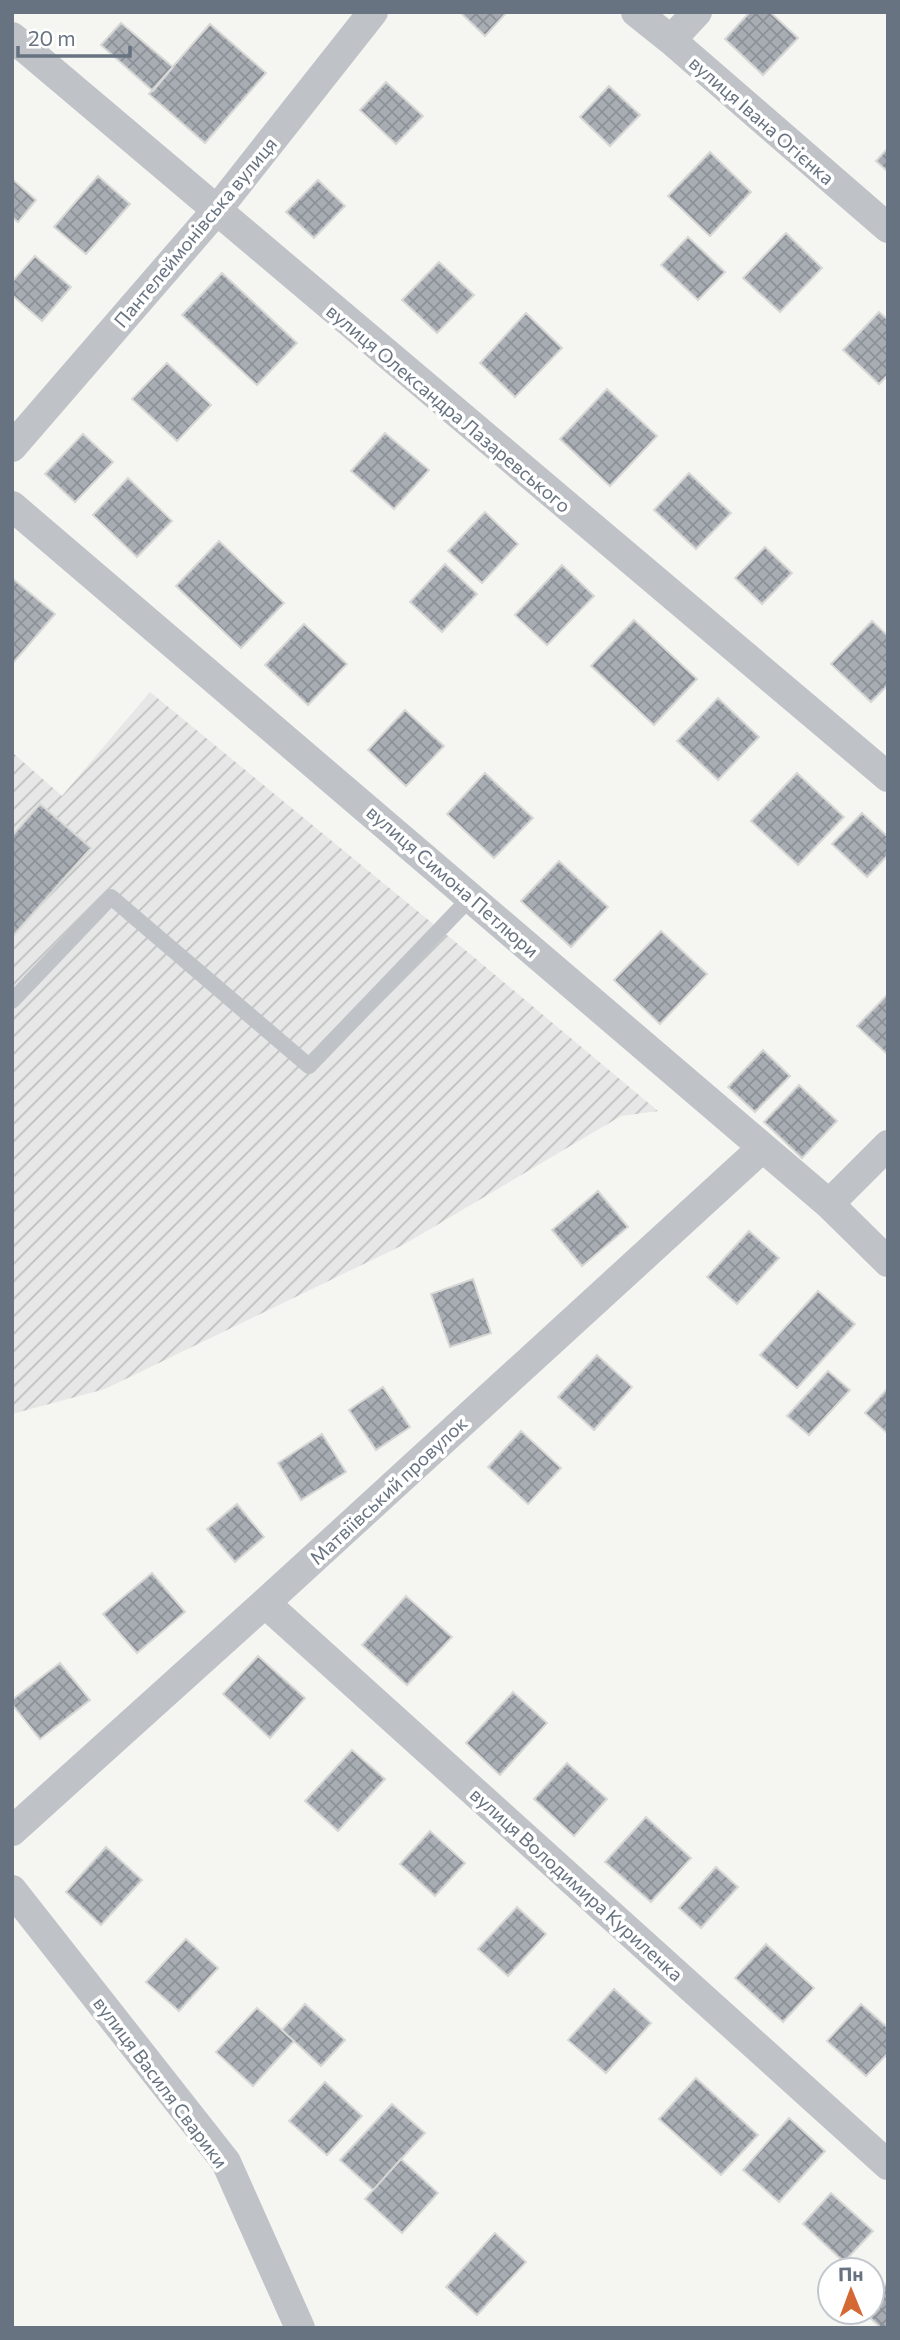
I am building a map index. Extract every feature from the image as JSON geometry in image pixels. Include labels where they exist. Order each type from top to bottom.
[{"type":"street","name":"Пантелеймонівська вулиця","points":[[12,447],[216,211],[373,12]]},
{"type":"street","name":"вулиця Івана Огієнка","points":[[636,12],[888,228]]},
{"type":"street","points":[[671,40],[697,12]]},
{"type":"street","name":"вулиця Олександра Лазаревського","points":[[12,37],[888,777]]},
{"type":"street","name":"вулиця Симона Петлюри","points":[[12,506],[829,1204],[888,1262]]},
{"type":"street","points":[[829,1204],[888,1145]]},
{"type":"street","name":"Матвіївський провулок","points":[[12,1831],[762,1148]]},
{"type":"street","name":"вулиця Володимира Куриленка","points":[[265,1603],[888,2165]]},
{"type":"street","name":"вулиця Василя Сварики","points":[[12,1890],[226,2162],[300,2328]]},
{"type":"lane","points":[[12,1001],[111,897],[309,1066],[472,897]]},
{"type":"shaded area","points":[[150,692],[658,1111],[621,1116],[403,1245],[105,1389],[12,1414],[12,752],[62,796]]},
{"type":"building","points":[[460,12],[507,12],[485,36]]},
{"type":"building","points":[[750,12],[770,12],[798,38],[763,75],[725,39]]},
{"type":"building","points":[[121,23],[173,67],[153,91],[101,45]]},
{"type":"building","points":[[210,24],[266,73],[205,143],[149,94]]},
{"type":"building","points":[[386,82],[423,116],[396,144],[360,110]]},
{"type":"building","points":[[609,86],[640,115],[610,146],[580,117]]},
{"type":"building","points":[[888,148],[888,172],[876,161]]},
{"type":"building","points":[[710,152],[751,192],[710,236],[668,196]]},
{"type":"building","points":[[98,176],[130,204],[86,254],[54,227]]},
{"type":"building","points":[[12,179],[36,200],[18,222],[12,217]]},
{"type":"building","points":[[318,180],[345,206],[314,238],[286,212]]},
{"type":"building","points":[[786,233],[822,268],[780,312],[743,278]]},
{"type":"building","points":[[688,237],[725,272],[698,300],[661,265]]},
{"type":"building","points":[[35,256],[71,287],[42,321],[12,295],[12,282]]},
{"type":"building","points":[[439,262],[474,295],[437,333],[402,300]]},
{"type":"building","points":[[222,273],[297,343],[257,385],[182,315]]},
{"type":"building","points":[[879,312],[888,320],[888,375],[879,384],[843,350]]},
{"type":"building","points":[[526,313],[562,348],[515,397],[480,363]]},
{"type":"building","points":[[167,363],[211,405],[177,441],[132,399]]},
{"type":"building","points":[[607,389],[657,436],[610,486],[560,439]]},
{"type":"building","points":[[385,433],[429,470],[394,509],[351,471]]},
{"type":"building","points":[[83,434],[113,462],[75,502],[45,474]]},
{"type":"building","points":[[689,473],[731,513],[696,549],[654,510]]},
{"type":"building","points":[[128,478],[172,521],[137,557],[93,515]]},
{"type":"building","points":[[485,512],[518,544],[482,583],[448,551]]},
{"type":"building","points":[[219,541],[284,603],[241,648],[176,586]]},
{"type":"building","points":[[765,547],[792,573],[762,604],[735,578]]},
{"type":"building","points":[[445,564],[477,594],[442,632],[410,602]]},
{"type":"building","points":[[562,565],[594,596],[547,645],[515,615]]},
{"type":"building","points":[[12,578],[55,614],[12,664]]},
{"type":"building","points":[[634,620],[697,679],[654,725],[591,666]]},
{"type":"building","points":[[872,621],[888,636],[888,685],[871,702],[831,664]]},
{"type":"building","points":[[304,624],[347,664],[308,705],[265,665]]},
{"type":"building","points":[[718,698],[759,737],[718,780],[677,741]]},
{"type":"building","points":[[405,710],[444,746],[406,786],[368,750]]},
{"type":"building","points":[[485,773],[533,818],[494,858],[447,814]]},
{"type":"building","points":[[797,773],[844,817],[798,865],[751,821]]},
{"type":"building","points":[[40,804],[91,848],[12,937],[12,836]]},
{"type":"building","points":[[862,813],[888,837],[888,855],[867,877],[832,844]]},
{"type":"building","points":[[559,861],[608,907],[571,947],[521,901]]},
{"type":"building","points":[[661,931],[707,974],[660,1024],[614,980]]},
{"type":"building","points":[[888,994],[888,1055],[857,1026]]},
{"type":"building","points":[[763,1050],[790,1076],[755,1112],[728,1087]]},
{"type":"building","points":[[799,1085],[837,1121],[802,1158],[764,1122]]},
{"type":"building","points":[[598,1191],[628,1227],[582,1266],[552,1230]]},
{"type":"building","points":[[749,1231],[779,1258],[737,1304],[707,1277]]},
{"type":"building","points":[[473,1279],[491,1333],[450,1347],[431,1294]]},
{"type":"building","points":[[818,1291],[855,1324],[797,1388],[760,1355]]},
{"type":"building","points":[[597,1355],[632,1387],[594,1430],[558,1397]]},
{"type":"building","points":[[828,1371],[850,1390],[809,1435],[787,1416]]},
{"type":"building","points":[[383,1387],[410,1427],[376,1450],[349,1410]]},
{"type":"building","points":[[888,1388],[888,1434],[865,1413]]},
{"type":"building","points":[[521,1431],[561,1468],[528,1504],[488,1467]]},
{"type":"building","points":[[322,1434],[346,1472],[301,1500],[278,1463]]},
{"type":"building","points":[[237,1504],[264,1537],[235,1562],[207,1529]]},
{"type":"building","points":[[152,1573],[185,1612],[137,1653],[103,1614]]},
{"type":"building","points":[[406,1596],[452,1637],[407,1685],[362,1645]]},
{"type":"building","points":[[258,1656],[305,1698],[270,1738],[223,1694]]},
{"type":"building","points":[[60,1663],[90,1700],[40,1739],[12,1704],[12,1700]]},
{"type":"building","points":[[513,1692],[547,1723],[500,1775],[466,1743]]},
{"type":"building","points":[[352,1750],[385,1779],[338,1831],[305,1801]]},
{"type":"building","points":[[567,1763],[607,1799],[574,1836],[534,1799]]},
{"type":"building","points":[[646,1817],[691,1858],[651,1902],[605,1862]]},
{"type":"building","points":[[430,1831],[465,1863],[435,1896],[400,1864]]},
{"type":"building","points":[[106,1847],[142,1880],[101,1925],[66,1892]]},
{"type":"building","points":[[716,1867],[738,1887],[701,1928],[679,1908]]},
{"type":"building","points":[[517,1907],[546,1934],[508,1976],[478,1949]]},
{"type":"building","points":[[186,1939],[218,1968],[179,2011],[146,1982]]},
{"type":"building","points":[[766,1944],[814,1988],[783,2022],[735,1978]]},
{"type":"building","points":[[614,1989],[651,2023],[606,2073],[568,2040]]},
{"type":"building","points":[[305,2004],[345,2040],[321,2066],[282,2030]]},
{"type":"building","points":[[861,2004],[888,2028],[888,2053],[866,2076],[827,2041]]},
{"type":"building","points":[[257,2008],[294,2041],[253,2086],[216,2052]]},
{"type":"building","points":[[696,2078],[758,2135],[721,2175],[659,2119]]},
{"type":"building","points":[[325,2082],[362,2116],[327,2155],[289,2121]]},
{"type":"building","points":[[392,2104],[425,2133],[373,2190],[340,2160]]},
{"type":"building","points":[[789,2118],[825,2151],[779,2202],[743,2170]]},
{"type":"building","points":[[401,2159],[438,2193],[402,2233],[365,2199]]},
{"type":"building","points":[[831,2193],[873,2231],[850,2256],[838,2256],[803,2224]]},
{"type":"building","points":[[495,2233],[526,2262],[477,2315],[446,2287]]},
{"type":"building","points":[[888,2282],[888,2328],[881,2328],[879,2326],[886,2326]]}]
